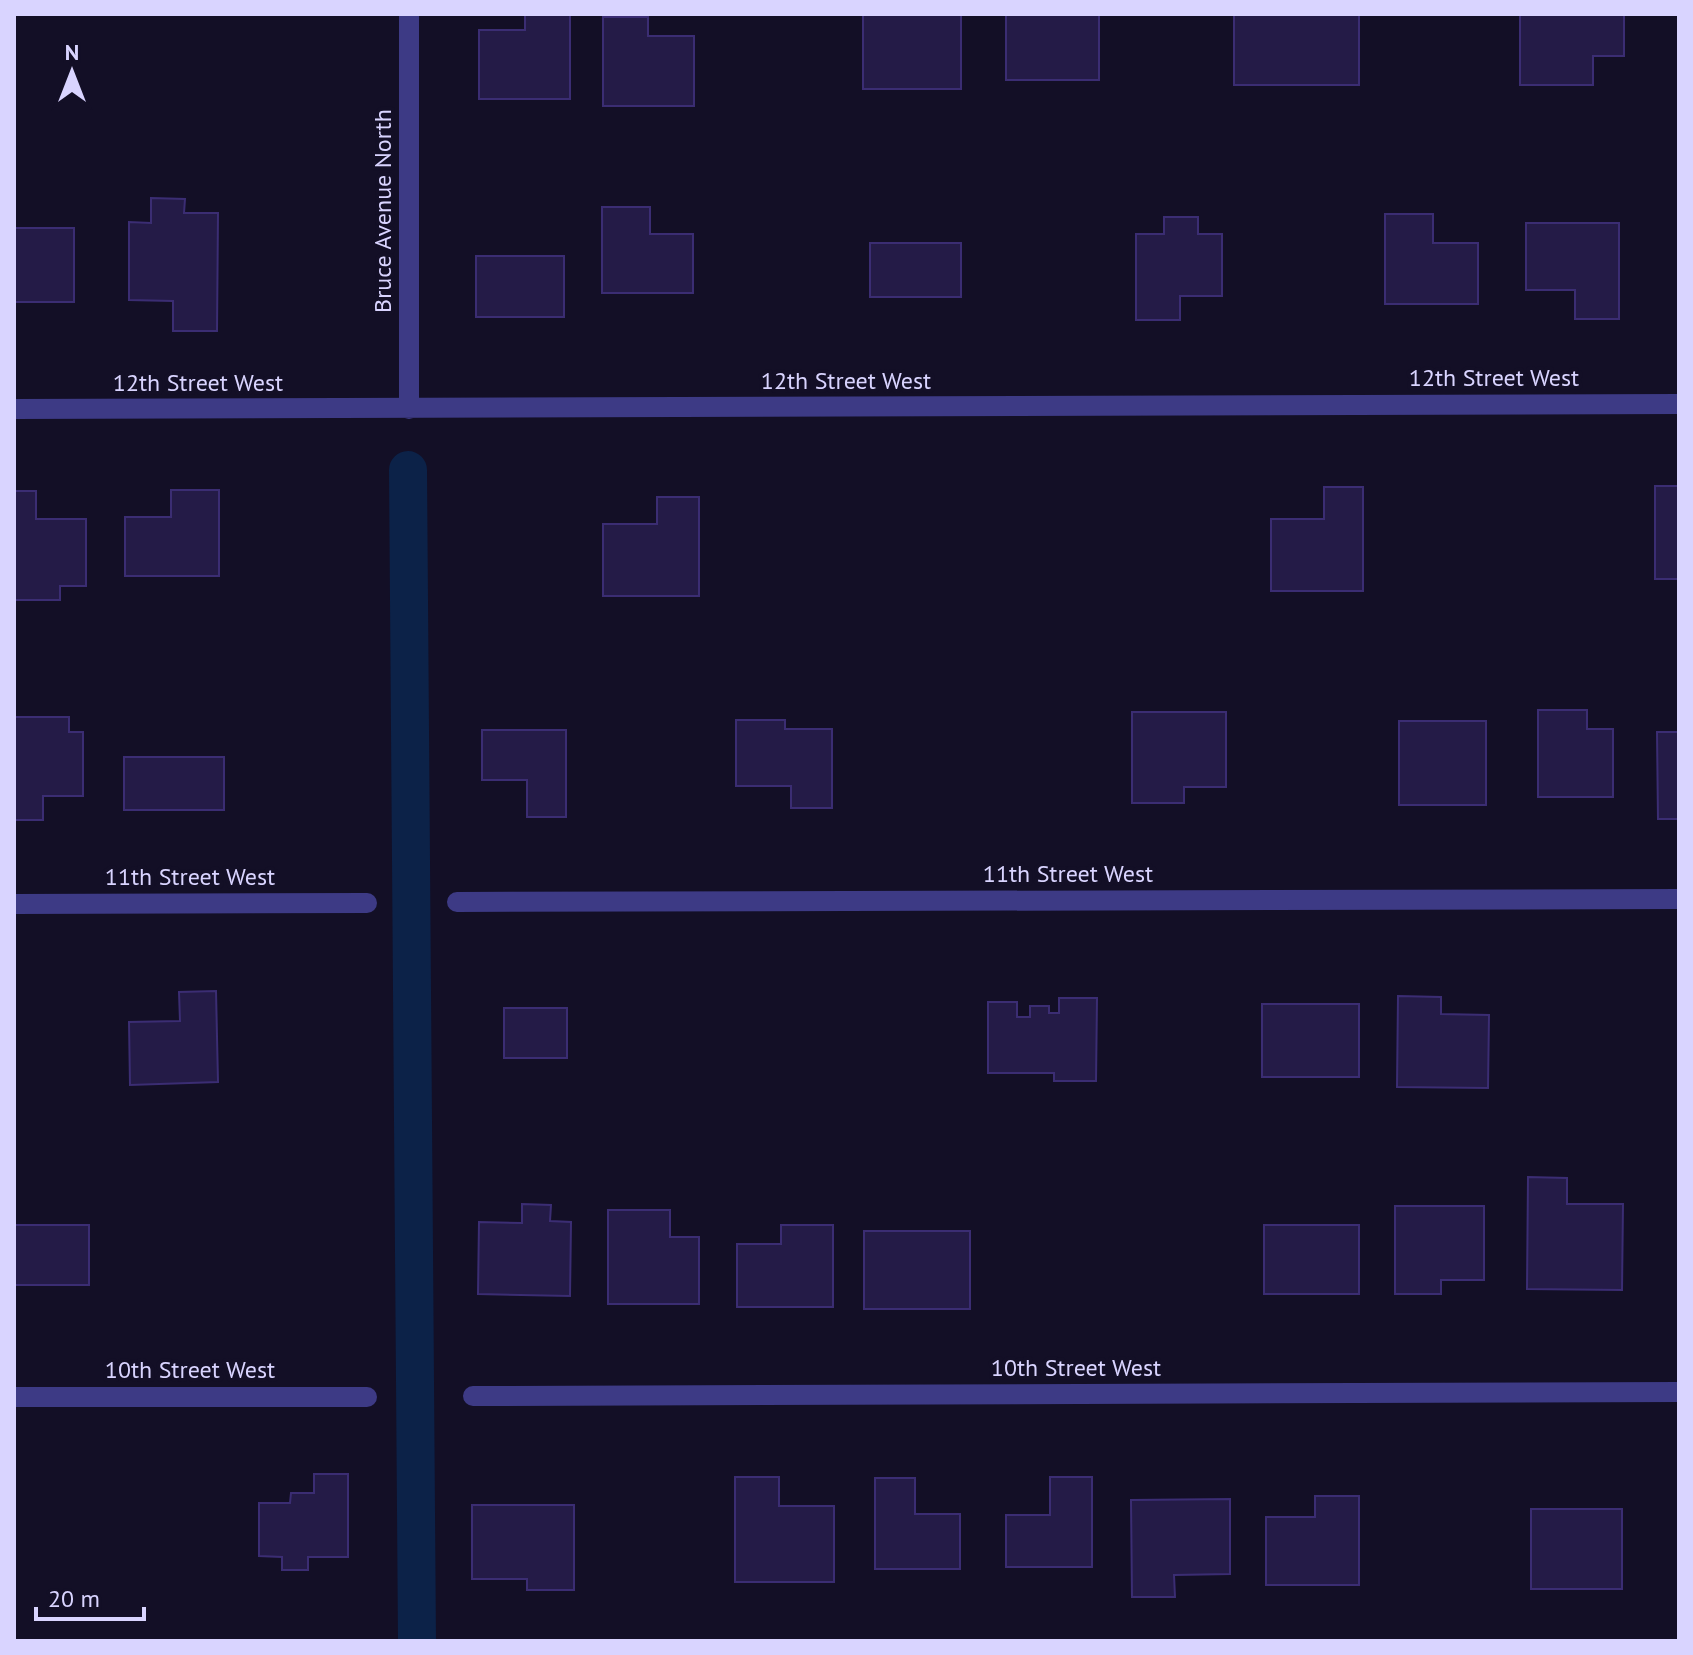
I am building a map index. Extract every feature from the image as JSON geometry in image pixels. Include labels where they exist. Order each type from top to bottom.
[{"type":"street","name":"Bruce Avenue North","points":[[409,14],[409,409]]},
{"type":"street","name":"12th Street West","points":[[14,409],[1679,404]]},
{"type":"street","name":"11th Street West","points":[[457,902],[1679,899]]},
{"type":"street","name":"11th Street West","points":[[14,904],[367,903]]},
{"type":"street","name":"10th Street West","points":[[473,1396],[1679,1392]]},
{"type":"street","name":"10th Street West","points":[[14,1397],[367,1397]]},
{"type":"building","points":[[525,14],[570,14],[570,99],[479,99],[479,30],[525,30]]},
{"type":"building","points":[[1006,14],[1099,14],[1099,80],[1006,80]]},
{"type":"building","points":[[1520,14],[1624,14],[1624,56],[1593,56],[1593,85],[1520,85]]},
{"type":"building","points":[[863,15],[961,15],[961,89],[863,89]]},
{"type":"building","points":[[1234,15],[1359,15],[1359,85],[1234,85]]},
{"type":"building","points":[[603,17],[648,17],[648,36],[694,36],[694,106],[603,106]]},
{"type":"building","points":[[151,198],[185,199],[184,213],[218,213],[217,331],[173,331],[173,301],[129,300],[129,222],[151,223]]},
{"type":"building","points":[[602,207],[650,207],[650,234],[693,234],[693,293],[602,293]]},
{"type":"building","points":[[1385,214],[1433,214],[1433,243],[1478,243],[1478,304],[1385,304]]},
{"type":"building","points":[[1164,217],[1198,217],[1198,234],[1222,234],[1222,296],[1180,296],[1180,320],[1136,320],[1136,234],[1164,234]]},
{"type":"building","points":[[1526,223],[1619,223],[1619,319],[1575,319],[1575,290],[1526,290]]},
{"type":"building","points":[[14,228],[74,228],[74,302],[14,302]]},
{"type":"building","points":[[870,243],[961,243],[961,297],[870,297]]},
{"type":"building","points":[[476,256],[564,256],[564,317],[476,317]]},
{"type":"building","points":[[1655,486],[1679,486],[1679,579],[1655,579]]},
{"type":"building","points":[[1324,487],[1363,487],[1363,591],[1271,591],[1271,519],[1324,519]]},
{"type":"building","points":[[171,490],[219,490],[219,576],[125,576],[125,517],[171,517]]},
{"type":"building","points":[[14,491],[36,491],[36,519],[86,519],[86,586],[60,586],[60,600],[14,600]]},
{"type":"building","points":[[657,497],[699,497],[699,596],[603,596],[603,524],[657,524]]},
{"type":"building","points":[[1538,710],[1587,710],[1587,729],[1613,729],[1613,797],[1538,797]]},
{"type":"building","points":[[1132,712],[1226,712],[1226,787],[1184,787],[1184,803],[1132,803]]},
{"type":"building","points":[[14,717],[69,717],[69,732],[83,732],[83,796],[43,796],[43,820],[14,820]]},
{"type":"building","points":[[736,720],[785,720],[785,729],[832,729],[832,808],[791,808],[791,786],[736,786]]},
{"type":"building","points":[[1399,721],[1486,721],[1486,805],[1399,805]]},
{"type":"building","points":[[482,730],[566,730],[566,817],[527,817],[527,780],[482,780]]},
{"type":"building","points":[[1657,732],[1679,732],[1679,819],[1658,819]]},
{"type":"building","points":[[124,757],[224,757],[224,810],[124,810]]},
{"type":"building","points":[[216,991],[218,1082],[130,1085],[129,1022],[180,1021],[179,992]]},
{"type":"building","points":[[1679,995],[1679,1105],[1678,1105]]},
{"type":"building","points":[[1398,996],[1441,997],[1441,1014],[1489,1015],[1488,1088],[1397,1087]]},
{"type":"building","points":[[1059,998],[1097,998],[1096,1081],[1054,1081],[1054,1073],[988,1073],[988,1002],[1017,1002],[1017,1017],[1030,1017],[1030,1006],[1049,1006],[1049,1013],[1059,1013]]},
{"type":"building","points":[[1262,1004],[1359,1004],[1359,1077],[1262,1077]]},
{"type":"building","points":[[504,1008],[567,1008],[567,1058],[504,1058]]},
{"type":"building","points":[[1528,1177],[1567,1178],[1567,1204],[1623,1204],[1622,1290],[1527,1289]]},
{"type":"building","points":[[522,1204],[551,1205],[550,1221],[571,1222],[570,1296],[478,1294],[479,1222],[522,1223]]},
{"type":"building","points":[[1395,1206],[1484,1206],[1484,1280],[1441,1280],[1441,1294],[1395,1294]]},
{"type":"building","points":[[608,1210],[670,1210],[670,1237],[699,1237],[699,1304],[608,1304]]},
{"type":"building","points":[[14,1225],[89,1225],[89,1285],[14,1285]]},
{"type":"building","points":[[781,1225],[833,1225],[833,1307],[737,1307],[737,1244],[781,1244]]},
{"type":"building","points":[[1264,1225],[1359,1225],[1359,1294],[1264,1294]]},
{"type":"building","points":[[864,1231],[970,1231],[970,1309],[864,1309]]},
{"type":"building","points":[[314,1474],[348,1474],[348,1557],[308,1557],[308,1570],[282,1570],[282,1557],[259,1556],[259,1503],[290,1503],[291,1493],[314,1493]]},
{"type":"building","points":[[735,1477],[779,1477],[779,1506],[834,1506],[834,1582],[735,1582]]},
{"type":"building","points":[[1050,1477],[1092,1477],[1092,1567],[1006,1567],[1006,1515],[1050,1515]]},
{"type":"building","points":[[875,1478],[915,1478],[915,1514],[960,1514],[960,1569],[875,1569]]},
{"type":"building","points":[[1315,1496],[1359,1496],[1359,1585],[1266,1585],[1266,1517],[1315,1517]]},
{"type":"building","points":[[1230,1499],[1230,1574],[1174,1575],[1175,1597],[1132,1597],[1131,1500]]},
{"type":"building","points":[[472,1505],[574,1505],[574,1590],[527,1590],[527,1579],[472,1579]]},
{"type":"building","points":[[1531,1509],[1622,1509],[1622,1589],[1531,1589]]},
{"type":"waterway","points":[[408,470],[417,1641]]}]
